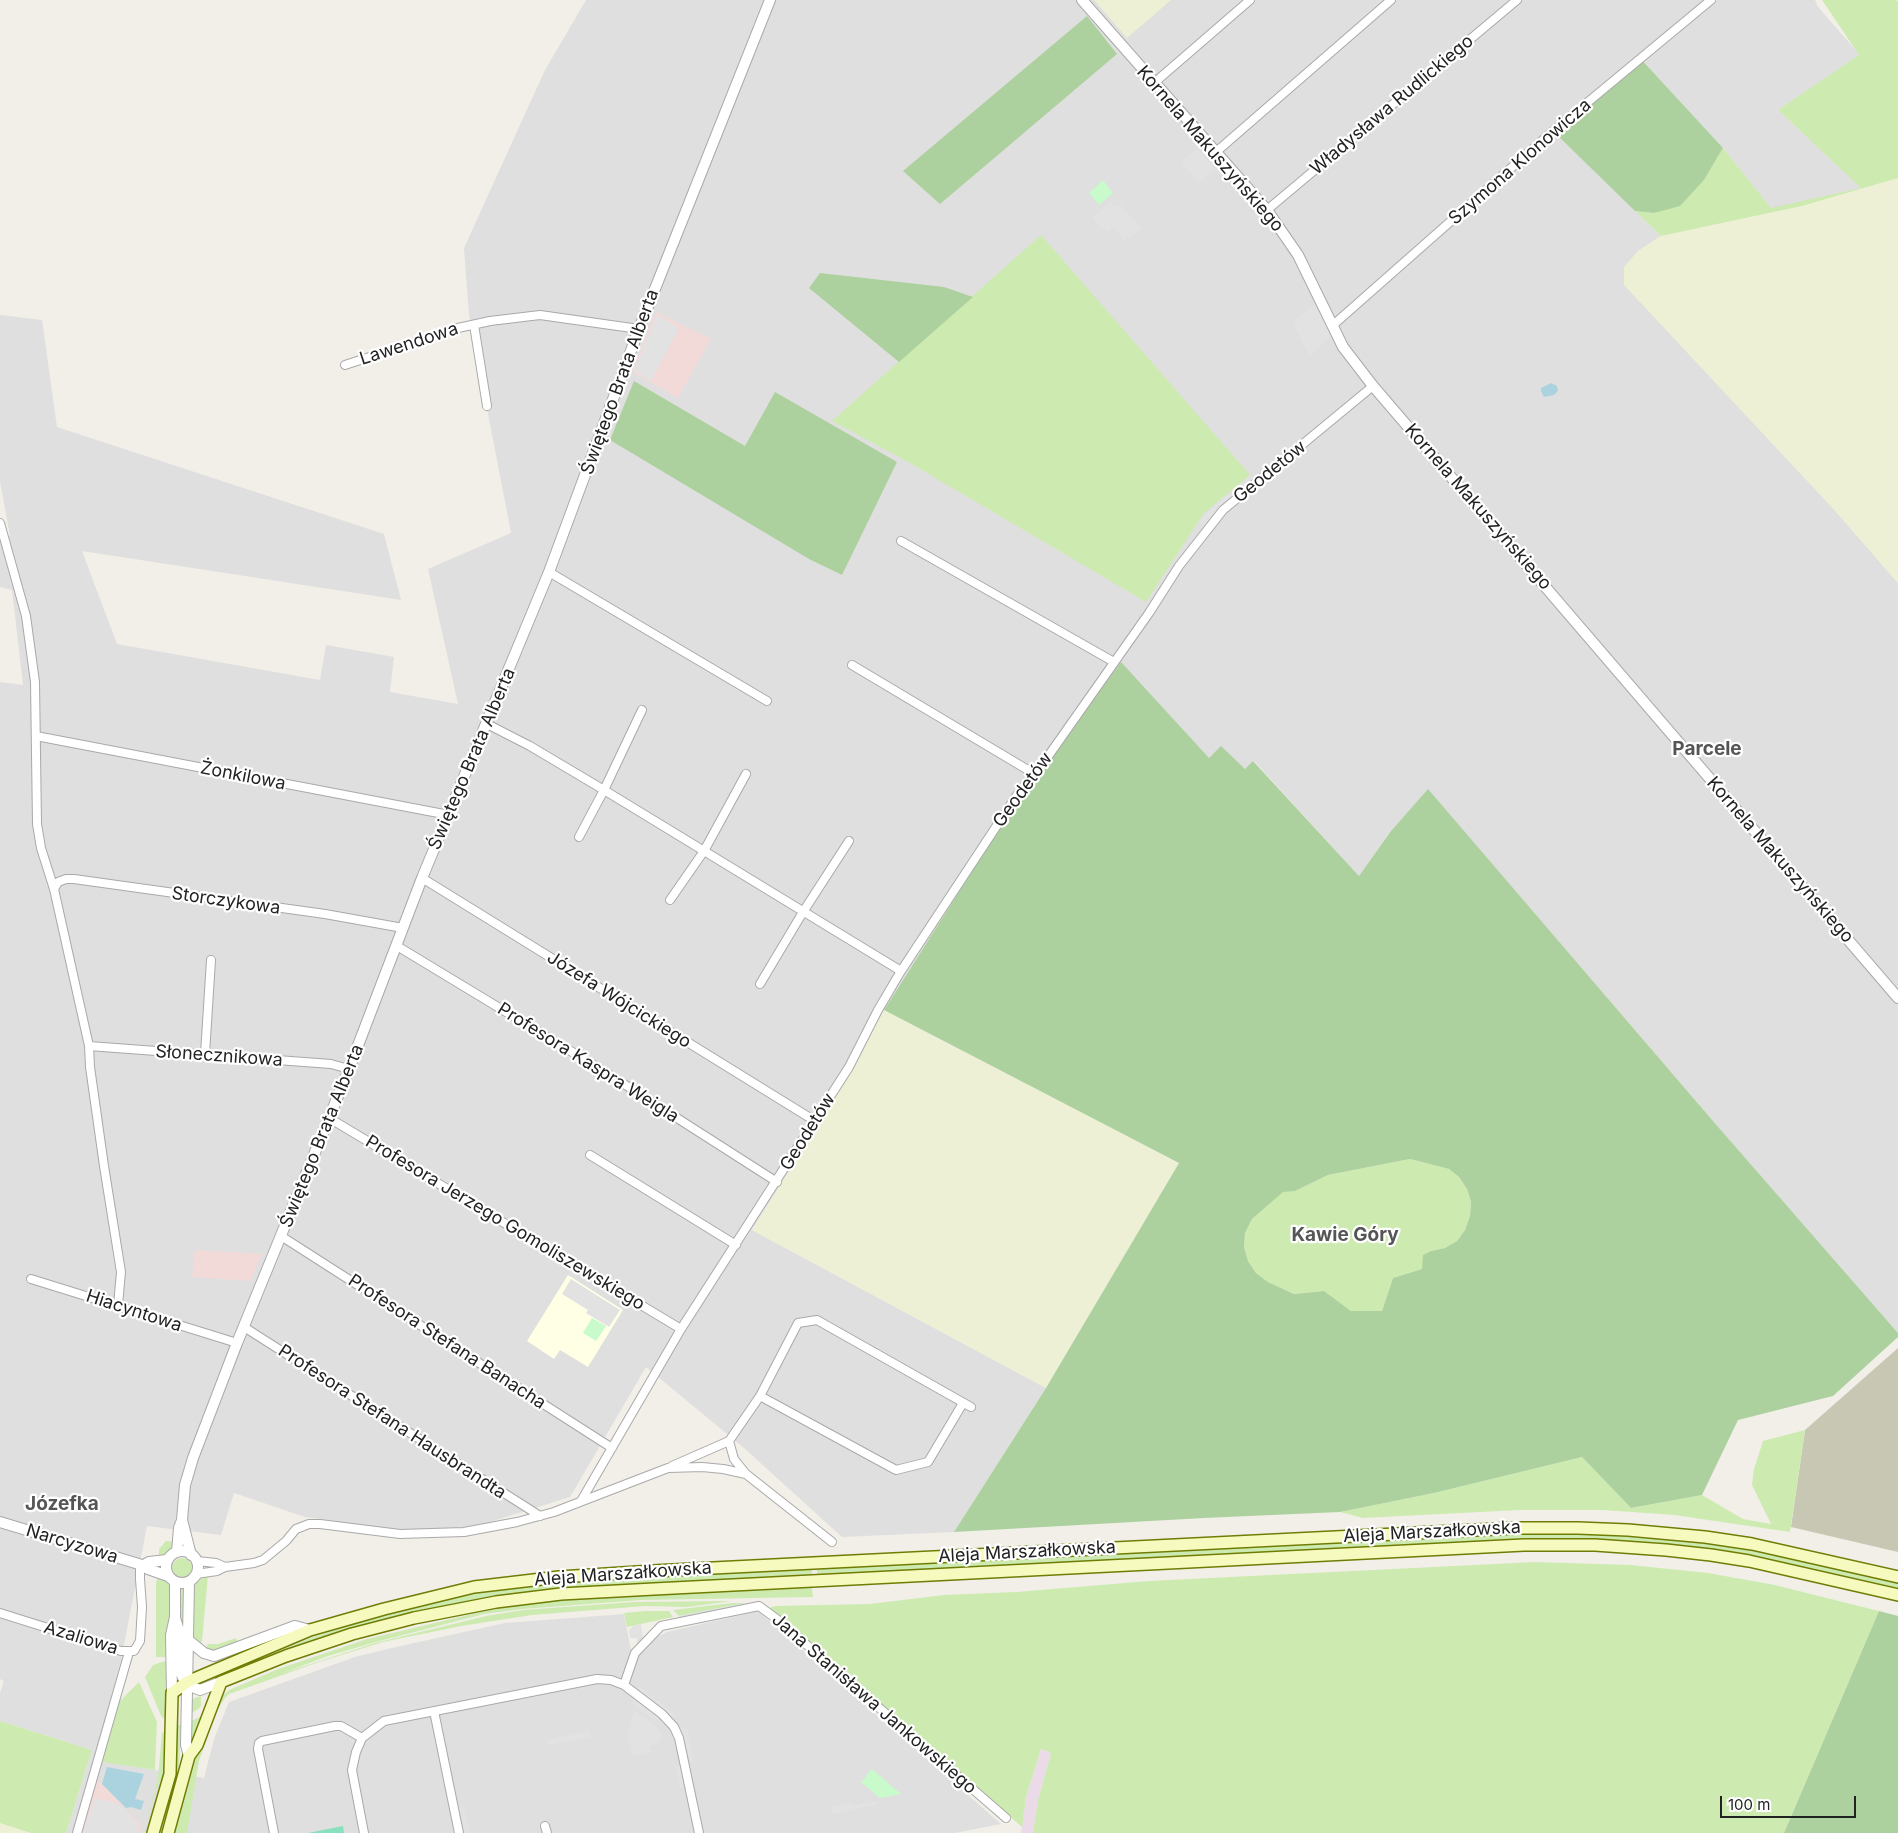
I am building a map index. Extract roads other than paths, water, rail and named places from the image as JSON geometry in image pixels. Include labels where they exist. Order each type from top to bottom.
[{"type":"main road","name":"Aleja Marszałkowska","points":[[172,1693],[187,1682],[310,1630],[384,1609],[474,1587],[559,1577],[653,1570],[1516,1528],[1578,1528],[1628,1530],[1705,1537],[1752,1544],[1898,1577]]},
{"type":"main road","name":"Aleja Marszałkowska","points":[[222,1682],[286,1656],[352,1634],[444,1611],[561,1594],[654,1589],[1515,1546],[1577,1545],[1666,1550],[1710,1555],[1749,1561],[1898,1594]]},
{"type":"main road","points":[[168,1833],[189,1756],[197,1745],[222,1682]]},
{"type":"main road","points":[[153,1833],[170,1774],[172,1693]]},
{"type":"street","name":"Świętego Brata Alberta","points":[[177,1552],[179,1528],[192,1458],[349,1069],[422,878],[549,572],[639,328],[770,0]]},
{"type":"street","name":"Kornela Makuszyńskiego","points":[[1082,0],[1267,210],[1298,255],[1332,326],[1350,358],[1898,998]]},
{"type":"street","points":[[1154,83],[1250,0]]},
{"type":"street","points":[[1216,152],[1391,0]]},
{"type":"street","name":"Władysława Rudlickiego","points":[[1267,210],[1517,0]]},
{"type":"street","name":"Szymona Klonowicza","points":[[1332,326],[1553,131],[1711,0]]},
{"type":"street","name":"Lawendowa","points":[[345,365],[458,328],[540,315],[639,328]]},
{"type":"street","name":"Lawendowa","points":[[474,325],[487,406]]},
{"type":"street","name":"Geodetów","points":[[581,1501],[681,1329],[849,1068],[878,1010],[901,971],[996,826],[1033,773],[1049,755],[1149,613],[1179,566],[1223,510],[1373,386]]},
{"type":"street","points":[[0,523],[26,616],[33,661],[37,824],[41,848],[54,889],[89,1046],[90,1067],[104,1166],[121,1272],[118,1305]]},
{"type":"street","points":[[901,541],[1114,662]]},
{"type":"street","points":[[549,572],[767,701]]},
{"type":"street","points":[[852,666],[1033,773]]},
{"type":"street","points":[[579,837],[604,790],[642,710]]},
{"type":"street","points":[[487,724],[604,790],[901,971]]},
{"type":"street","name":"Żonkilowa","points":[[36,736],[449,815]]},
{"type":"street","points":[[670,900],[704,851],[746,774]]},
{"type":"street","points":[[760,984],[803,912],[849,841]]},
{"type":"street","name":"Józefa Wójcickiego","points":[[422,878],[815,1121]]},
{"type":"street","name":"Storczykowa","points":[[54,889],[58,882],[74,879],[325,914],[403,928]]},
{"type":"street","name":"Profesora Kaspra Weigla","points":[[397,946],[602,1070],[777,1182]]},
{"type":"street","points":[[205,1054],[211,960]]},
{"type":"street","name":"Słonecznikowa","points":[[89,1046],[331,1064],[349,1069]]},
{"type":"street","name":"Profesora Jerzego Gomoliszewskiego","points":[[329,1118],[681,1329]]},
{"type":"street","points":[[590,1155],[736,1245]]},
{"type":"street","name":"Profesora Stefana Banacha","points":[[282,1236],[612,1448]]},
{"type":"street","name":"Hiacyntowa","points":[[31,1279],[237,1344]]},
{"type":"street","points":[[172,1579],[182,1584],[224,1567],[263,1560],[296,1529],[309,1524],[400,1534],[444,1534],[478,1530],[540,1516],[668,1468],[729,1441],[760,1396],[798,1323],[817,1320],[971,1407]]},
{"type":"street","name":"Profesora Stefana Hausbrandta","points":[[244,1327],[540,1516]]},
{"type":"street","points":[[760,1396],[896,1470],[928,1462],[963,1403]]},
{"type":"street","points":[[729,1441],[734,1459],[746,1474],[832,1542]]},
{"type":"street","points":[[668,1468],[723,1468],[746,1474]]},
{"type":"street","name":"Świętego Brata Alberta","points":[[182,1520],[194,1558]]},
{"type":"street","name":"Narcyzowa","points":[[0,1522],[142,1565],[172,1579]]},
{"type":"street","points":[[222,1682],[200,1690],[187,1682],[180,1670],[180,1634],[175,1617],[172,1579],[165,1565],[167,1560],[177,1552],[187,1552],[194,1558],[216,1563],[224,1567]]},
{"type":"street","points":[[189,1756],[186,1745],[188,1640],[194,1558]]},
{"type":"street","name":"Narcyzowa","points":[[142,1565],[149,1562],[167,1560]]},
{"type":"street","name":"Azaliowa","points":[[0,1614],[121,1651],[130,1652],[136,1650],[140,1641],[142,1607],[140,1578],[142,1565]]},
{"type":"street","name":"Jana Stanisława Jankowskiego","points":[[624,1685],[635,1653],[661,1626],[759,1606],[778,1620],[1006,1818]]},
{"type":"street","points":[[172,1693],[171,1635],[175,1617]]},
{"type":"street","points":[[188,1640],[204,1653],[214,1656],[295,1626],[310,1630]]},
{"type":"street","points":[[77,1833],[130,1652]]},
{"type":"street","points":[[364,1833],[352,1770],[356,1752],[362,1738],[384,1722],[597,1679],[611,1680],[624,1685],[662,1714],[674,1727],[681,1744],[699,1833]]},
{"type":"street","points":[[434,1711],[460,1833]]},
{"type":"street","points":[[274,1833],[258,1749],[259,1743],[266,1739],[334,1726],[341,1726],[362,1738]]},
{"type":"water","points":[[1551,383],[1557,386],[1558,391],[1554,395],[1544,397],[1541,388]]},
{"type":"water","points":[[107,1767],[144,1774],[135,1799],[144,1801],[141,1810],[131,1807],[126,1808],[102,1784]]},
{"type":"district","name":"Parcele","points":[[1707,749]]},
{"type":"district","name":"Kawie Góry","points":[[1345,1235]]},
{"type":"district","name":"Józefka","points":[[62,1504]]}]
